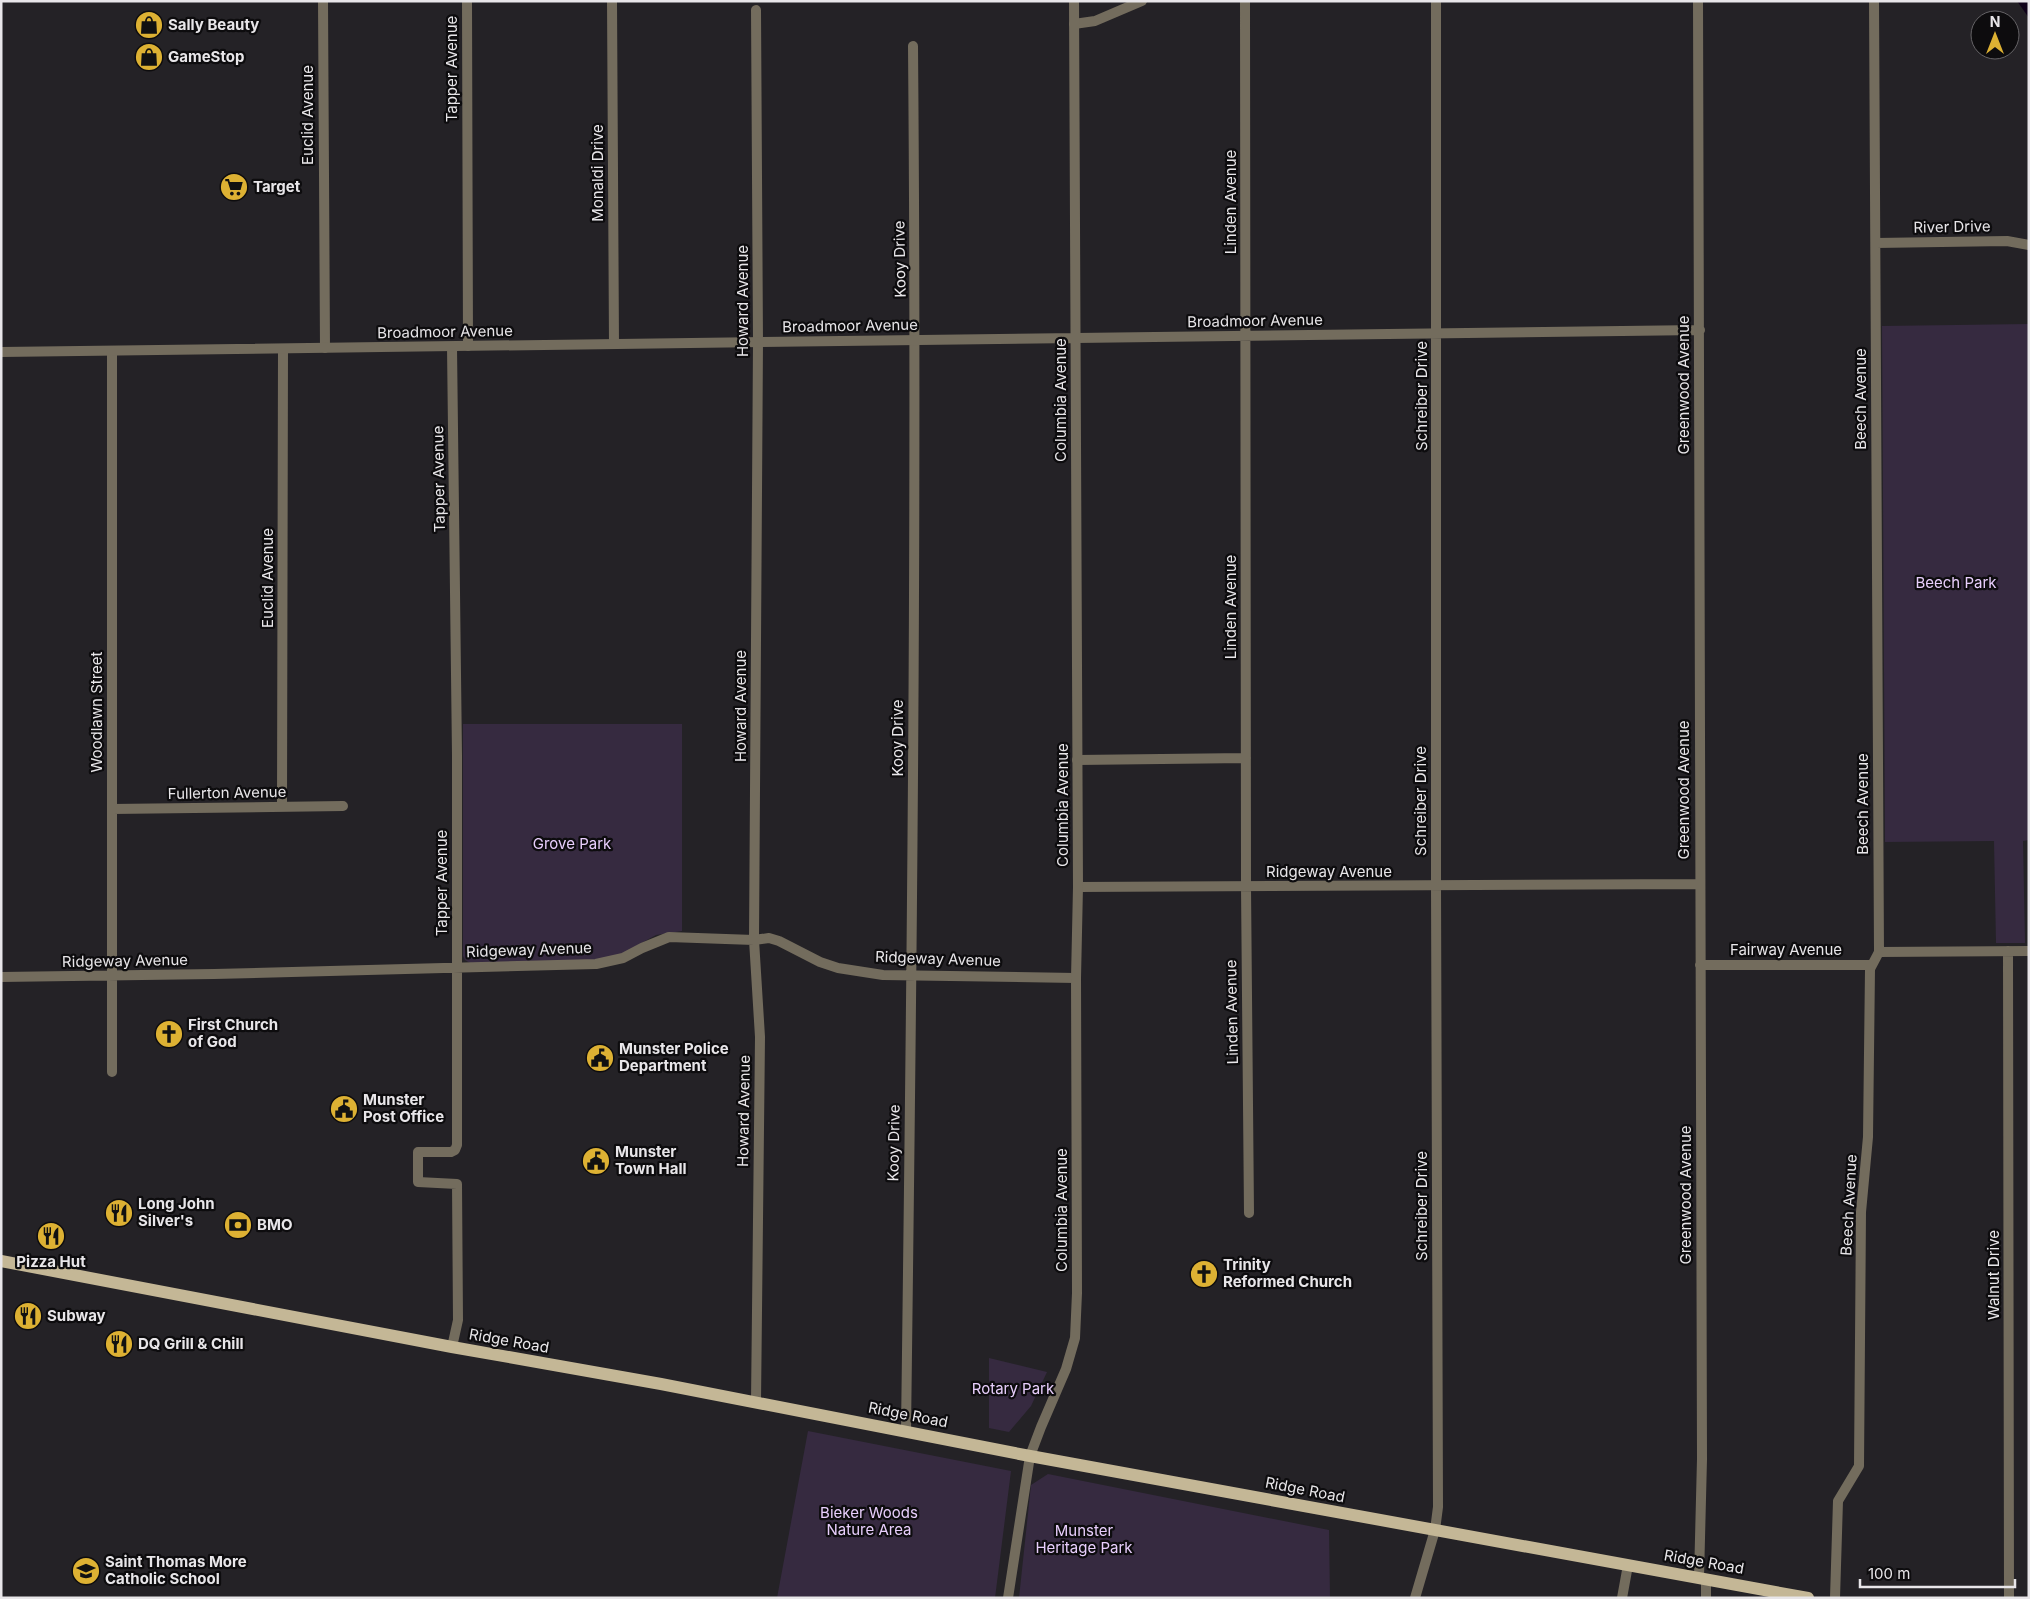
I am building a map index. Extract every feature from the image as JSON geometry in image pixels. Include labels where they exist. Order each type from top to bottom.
[{"type":"main road","name":"Ridge Road","points":[[1,1261],[452,1347],[756,1402],[1030,1456],[1808,1598]]},
{"type":"street","name":"Euclid Avenue","points":[[322,1],[325,348]]},
{"type":"street","name":"Tapper Avenue","points":[[467,1],[468,346]]},
{"type":"street","name":"Monaldi Drive","points":[[612,1],[614,344]]},
{"type":"street","name":"Columbia Avenue","points":[[1008,1598],[1030,1456],[1040,1427],[1066,1369],[1075,1338],[1077,1293],[1076,978],[1078,887],[1074,1]]},
{"type":"street","points":[[1074,24],[1095,21],[1142,1]]},
{"type":"street","name":"Linden Avenue","points":[[1245,1],[1246,887],[1249,1213]]},
{"type":"street","name":"Schreiber Drive","points":[[1415,1598],[1435,1530],[1438,1507],[1436,1]]},
{"type":"street","name":"Greenwood Avenue","points":[[1698,1],[1702,1579],[1706,1598]]},
{"type":"street","name":"Beech Avenue","points":[[1835,1598],[1838,1501],[1859,1466],[1861,1212],[1868,1137],[1870,969],[1879,952],[1874,1]]},
{"type":"street","name":"Howard Avenue","points":[[756,10],[758,342],[754,940],[760,1038],[756,1402]]},
{"type":"street","name":"Kooy Drive","points":[[906,1431],[912,975],[916,340],[913,46]]},
{"type":"street","name":"River Drive","points":[[1876,243],[2007,241],[2029,245]]},
{"type":"street","name":"Broadmoor Avenue","points":[[1,352],[1700,330]]},
{"type":"street","name":"Tapper Avenue","points":[[452,346],[457,755],[457,1145],[455,1150],[451,1152],[418,1152],[418,1182],[457,1184],[458,1320],[452,1347]]},
{"type":"street","name":"Euclid Avenue","points":[[282,807],[283,349]]},
{"type":"street","name":"Woodlawn Street","points":[[112,351],[112,1072]]},
{"type":"street","points":[[1077,760],[1246,758]]},
{"type":"street","name":"Fullerton Avenue","points":[[112,809],[343,806]]},
{"type":"street","name":"Ridgeway Avenue","points":[[1078,887],[1699,884]]},
{"type":"street","name":"Ridgeway Avenue","points":[[1,977],[596,964],[623,958],[669,937],[754,940],[769,938],[779,940],[820,962],[838,968],[883,975],[1076,978]]},
{"type":"street","name":"Walnut Drive","points":[[2008,951],[2009,1598]]},
{"type":"street","points":[[1879,952],[2029,951]]},
{"type":"street","name":"Fairway Avenue","points":[[1700,965],[1872,965]]},
{"type":"street","points":[[1622,1598],[1628,1565]]},
{"type":"green space","name":"Beech Park","points":[[2029,324],[2029,840],[2023,841],[2025,943],[1996,943],[1994,841],[1885,842],[1882,326]]},
{"type":"green space","name":"Grove Park","points":[[463,724],[682,724],[682,931],[656,935],[609,961],[470,963],[465,960],[463,956]]},
{"type":"green space","name":"Rotary Park","points":[[989,1358],[1047,1372],[1031,1406],[1009,1432],[989,1428]]},
{"type":"green space","name":"Bieker Woods Nature Area","points":[[808,1431],[1011,1471],[995,1598],[777,1598]]},
{"type":"green space","name":"Munster Heritage Park","points":[[1048,1474],[1329,1530],[1330,1598],[1019,1598],[1031,1485]]},
{"type":"shaded area","points":[[2017,1],[2029,1],[2029,18]]},
{"type":"place","name":"Sally Beauty","points":[[149,25]]},
{"type":"place","name":"GameStop","points":[[149,57]]},
{"type":"place","name":"Target","points":[[234,187]]},
{"type":"place","name":"First Church of God","points":[[169,1034]]},
{"type":"place","name":"Munster Police Department","points":[[600,1058]]},
{"type":"place","name":"Munster Post Office","points":[[344,1109]]},
{"type":"place","name":"Munster Town Hall","points":[[596,1161]]},
{"type":"place","name":"Long John Silver's","points":[[119,1213]]},
{"type":"place","name":"BMO","points":[[238,1225]]},
{"type":"place","name":"Pizza Hut","points":[[51,1236]]},
{"type":"place","name":"Trinity Reformed Church","points":[[1204,1274]]},
{"type":"place","name":"Subway","points":[[28,1316]]},
{"type":"place","name":"DQ Grill & Chill","points":[[119,1344]]},
{"type":"place","name":"Saint Thomas More Catholic School","points":[[86,1571]]}]
